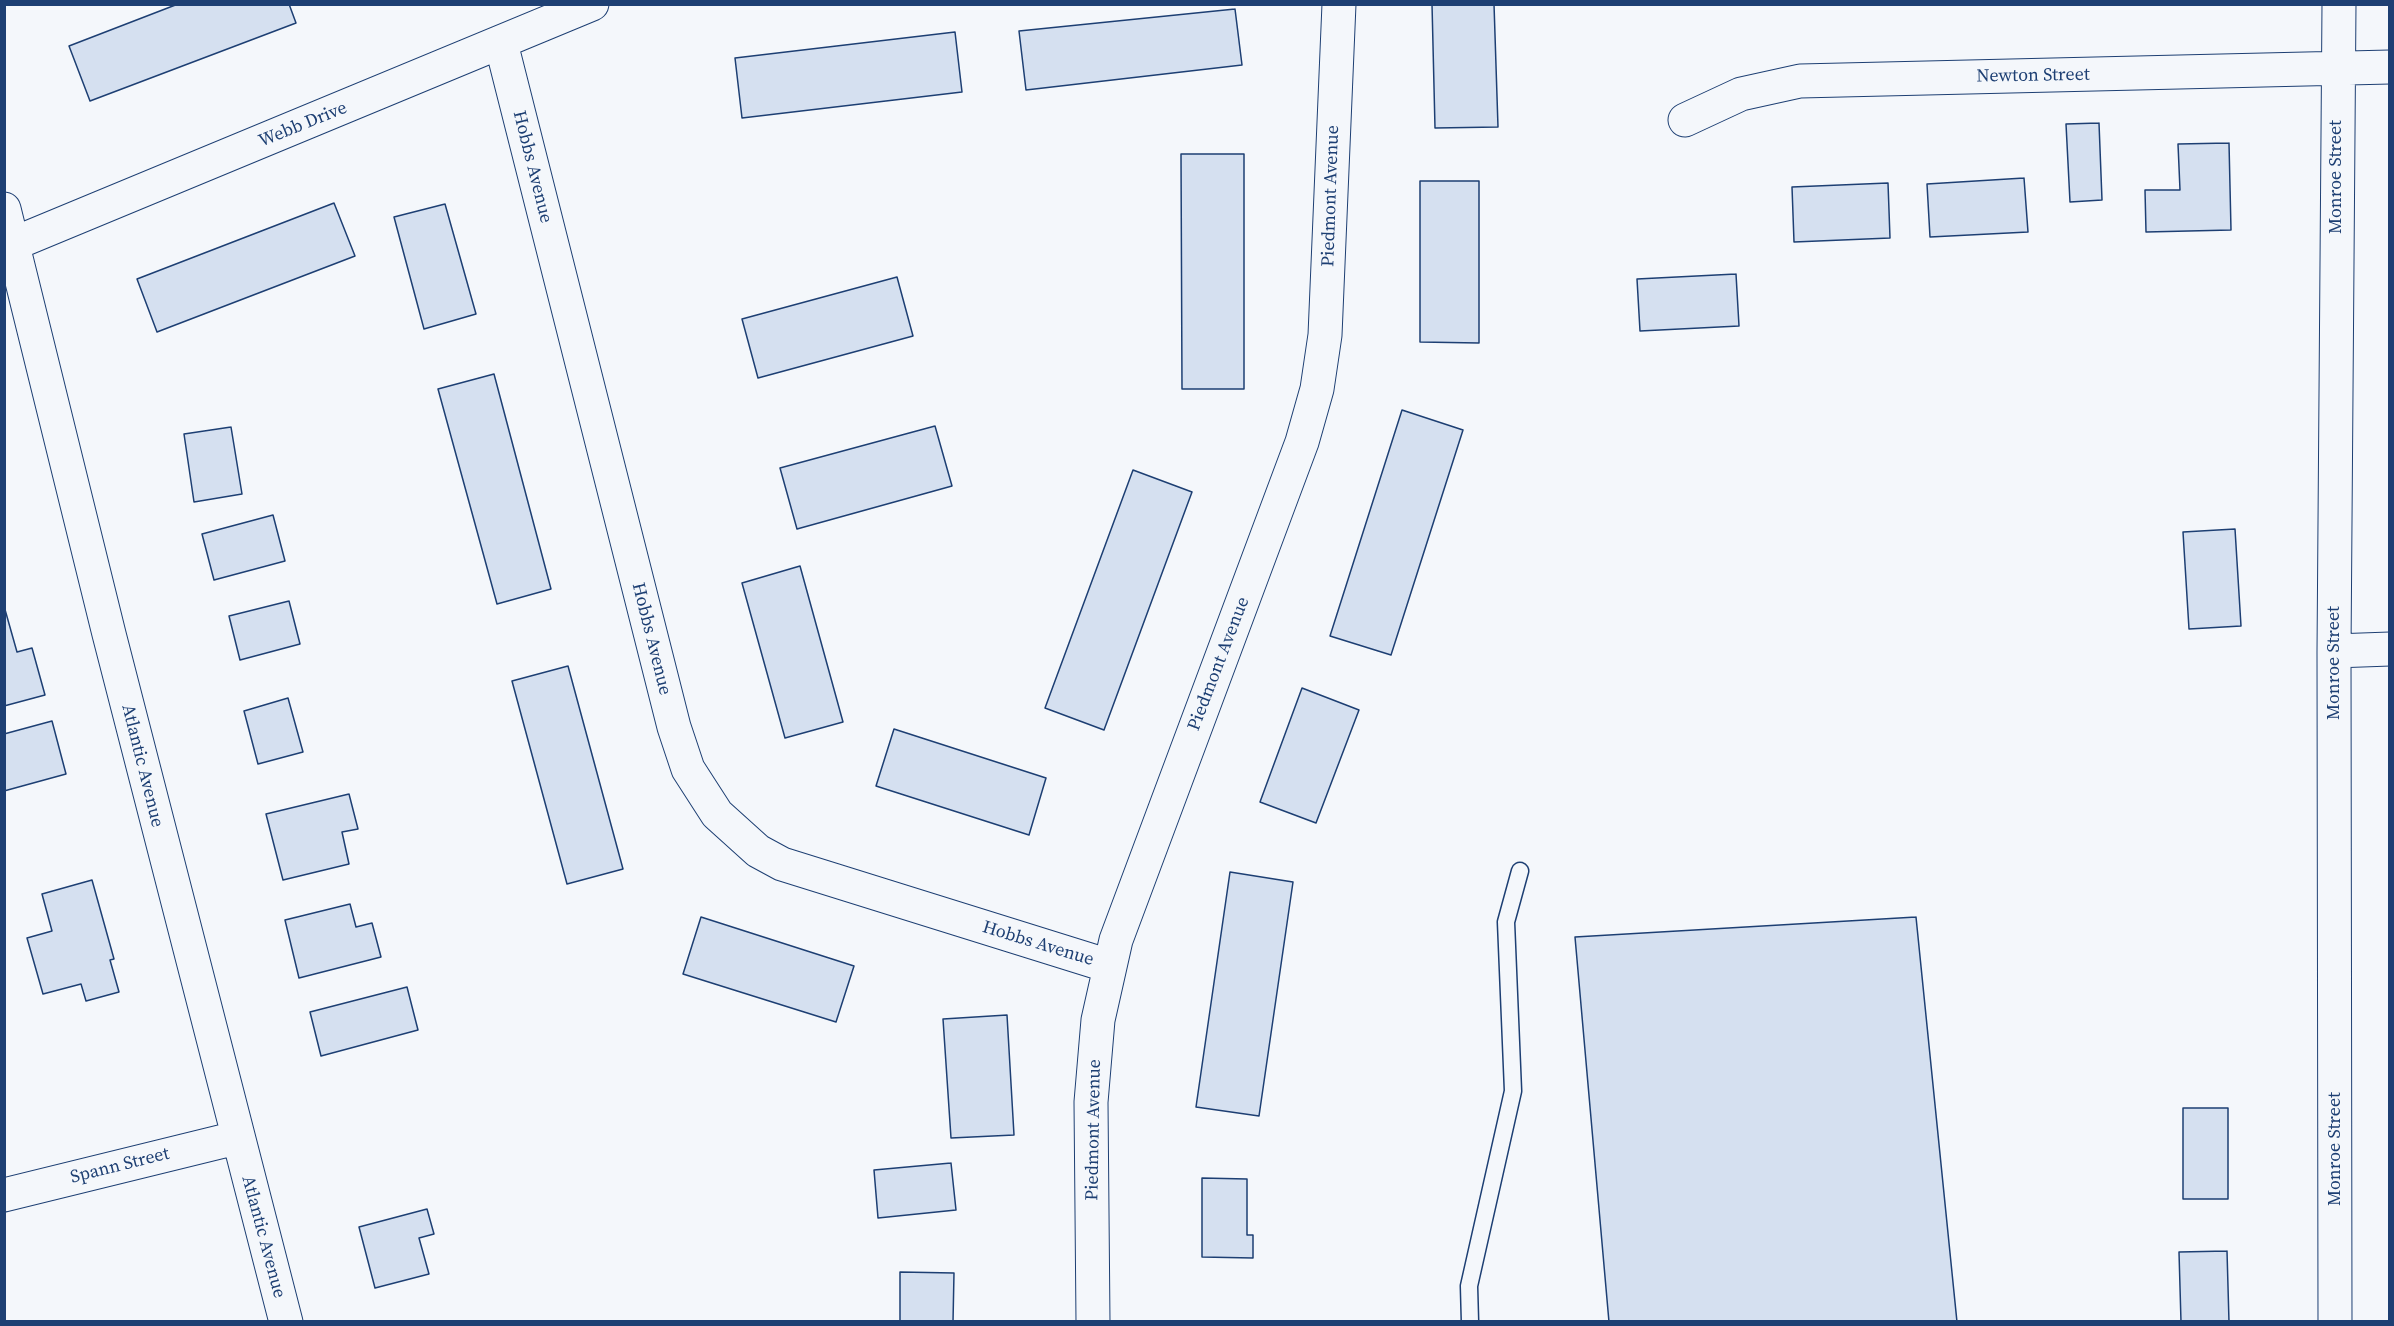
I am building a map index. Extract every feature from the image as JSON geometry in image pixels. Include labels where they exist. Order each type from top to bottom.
[{"type":"street","name":"Webb Drive","points":[[13,244],[592,4]]},
{"type":"street","name":"Piedmont Avenue","points":[[1092,1322],[1091,1102],[1098,1020],[1109,966],[1120,929],[1302,442],[1317,389],[1326,335],[1339,4]]},
{"type":"street","name":"Monroe Street","points":[[2335,1322],[2334,651],[2338,4]]},
{"type":"street","name":"Hobbs Avenue","points":[[501,43],[674,727],[688,769],[717,814],[758,851],[782,864],[1109,966]]},
{"type":"street","name":"Newton Street","points":[[1685,120],[1740,94],[1800,81],[2390,67]]},
{"type":"street","name":"Atlantic Avenue","points":[[4,209],[236,1138],[286,1322]]},
{"type":"street","points":[[2334,651],[2390,649]]},
{"type":"street","name":"Spann Street","points":[[4,1195],[236,1138]]},
{"type":"lane","points":[[1470,1322],[1469,1286],[1513,1091],[1506,922],[1520,871]]},
{"type":"building","points":[[178,4],[289,4],[296,23],[90,101],[69,46]]},
{"type":"building","points":[[1432,4],[1494,4],[1498,127],[1435,128]]},
{"type":"building","points":[[1235,9],[1242,65],[1026,90],[1019,31]]},
{"type":"building","points":[[955,32],[962,92],[742,118],[735,58]]},
{"type":"building","points":[[2099,123],[2102,200],[2070,202],[2066,124]]},
{"type":"building","points":[[2229,143],[2231,230],[2146,232],[2145,190],[2180,190],[2178,144]]},
{"type":"building","points":[[1181,154],[1244,154],[1244,389],[1182,389]]},
{"type":"building","points":[[2024,178],[2028,232],[1930,237],[1927,184]]},
{"type":"building","points":[[1420,181],[1479,181],[1479,343],[1420,342]]},
{"type":"building","points":[[1888,183],[1890,238],[1794,242],[1792,187]]},
{"type":"building","points":[[334,203],[355,256],[157,332],[137,279]]},
{"type":"building","points":[[445,204],[476,314],[424,329],[394,217]]},
{"type":"building","points":[[1736,274],[1739,326],[1640,331],[1637,279]]},
{"type":"building","points":[[897,277],[913,336],[758,378],[742,319]]},
{"type":"building","points":[[494,374],[551,589],[497,604],[438,389]]},
{"type":"building","points":[[1402,410],[1463,430],[1391,655],[1330,636]]},
{"type":"building","points":[[935,426],[952,486],[797,529],[780,468]]},
{"type":"building","points":[[231,427],[242,494],[194,502],[184,434]]},
{"type":"building","points":[[1133,470],[1192,492],[1104,730],[1045,708]]},
{"type":"building","points":[[273,515],[285,561],[214,580],[202,534]]},
{"type":"building","points":[[2235,529],[2241,626],[2189,629],[2183,532]]},
{"type":"building","points":[[800,566],[843,722],[785,738],[742,583]]},
{"type":"building","points":[[289,601],[300,644],[240,660],[229,616]]},
{"type":"building","points":[[4,606],[17,652],[32,648],[45,695],[4,706]]},
{"type":"building","points":[[568,666],[623,869],[567,884],[512,681]]},
{"type":"building","points":[[1302,688],[1359,710],[1316,823],[1260,802]]},
{"type":"building","points":[[288,698],[303,752],[258,764],[244,711]]},
{"type":"building","points":[[52,721],[66,774],[4,791],[4,734]]},
{"type":"building","points":[[894,729],[1046,778],[1029,835],[876,786]]},
{"type":"building","points":[[349,794],[358,829],[342,832],[349,864],[283,880],[266,814]]},
{"type":"building","points":[[1230,872],[1293,882],[1259,1116],[1196,1107]]},
{"type":"building","points":[[92,880],[114,959],[110,960],[119,992],[86,1001],[81,984],[43,994],[27,938],[52,931],[42,894]]},
{"type":"building","points":[[350,904],[356,927],[372,923],[381,957],[299,978],[285,920]]},
{"type":"building","points":[[701,917],[854,966],[836,1022],[683,974]]},
{"type":"building","points":[[1916,917],[1957,1322],[1609,1322],[1575,937]]},
{"type":"building","points":[[407,987],[418,1030],[321,1056],[310,1012]]},
{"type":"building","points":[[1007,1015],[1014,1135],[951,1138],[943,1019]]},
{"type":"building","points":[[2183,1108],[2228,1108],[2228,1199],[2183,1199]]},
{"type":"building","points":[[951,1163],[956,1210],[878,1218],[874,1170]]},
{"type":"building","points":[[1202,1178],[1247,1179],[1247,1235],[1253,1235],[1253,1258],[1202,1257]]},
{"type":"building","points":[[427,1209],[434,1234],[419,1238],[429,1274],[375,1288],[359,1227]]},
{"type":"building","points":[[2227,1251],[2229,1322],[2181,1322],[2179,1252]]},
{"type":"building","points":[[900,1272],[954,1273],[953,1322],[900,1322]]}]
